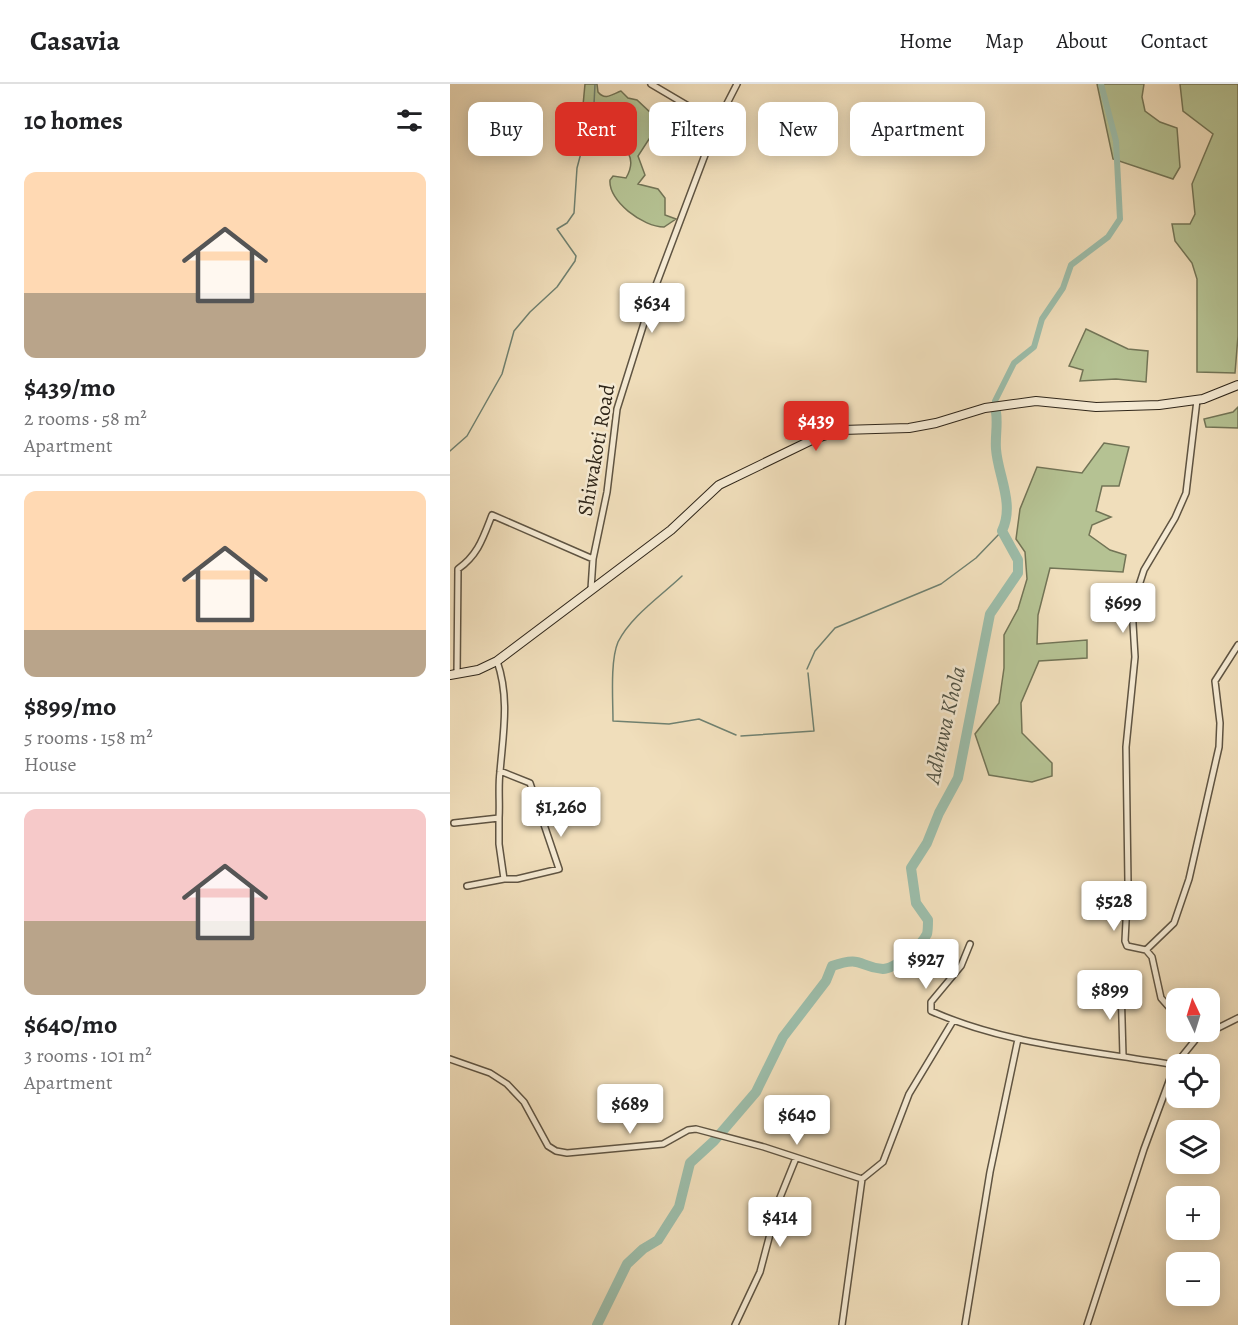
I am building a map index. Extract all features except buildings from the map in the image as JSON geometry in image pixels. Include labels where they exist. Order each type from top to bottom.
[{"type":"street","points":[[651,84],[681,102]]},
{"type":"street","name":"Shiwakoti Road","points":[[728,102],[737,84]]},
{"type":"street","name":"Shiwakoti Road","points":[[591,589],[594,559],[607,492],[617,409],[656,285],[705,156]]},
{"type":"street","points":[[594,559],[492,515],[479,548],[470,560],[458,569],[453,675],[497,661],[671,530],[719,485],[792,448],[833,433],[918,426],[985,408],[1036,401],[1115,407],[1197,400],[1238,385]]},
{"type":"street","points":[[1166,1004],[1161,998],[1152,957],[1146,950],[1127,946],[1125,941],[1128,882],[1126,747],[1135,657],[1132,607],[1144,570],[1175,518],[1186,493],[1197,400]]},
{"type":"street","points":[[1146,950],[1174,923],[1189,879],[1219,747],[1220,723],[1215,681],[1238,645]]},
{"type":"street","points":[[497,661],[505,687],[506,707],[500,771],[499,818],[499,844],[504,879]]},
{"type":"street","points":[[467,886],[504,879],[518,879],[559,869],[530,783],[500,771]]},
{"type":"street","points":[[454,823],[499,818]]},
{"type":"street","points":[[970,944],[961,966],[931,1002],[929,1008],[953,1021],[1018,1039],[1166,1063]]},
{"type":"street","points":[[1121,985],[1123,1056]]},
{"type":"street","points":[[1220,1027],[1238,1018]]},
{"type":"street","points":[[842,1325],[862,1179],[883,1162],[909,1094],[953,1021]]},
{"type":"street","points":[[965,1325],[990,1172],[1018,1039]]},
{"type":"street","points":[[1184,1054],[1194,1042]]},
{"type":"street","points":[[450,1059],[490,1073],[507,1084],[524,1102],[548,1146],[556,1151],[567,1153],[663,1144],[688,1130],[715,1133],[862,1179]]},
{"type":"street","points":[[1087,1325],[1144,1149],[1166,1089]]},
{"type":"street","points":[[735,1325],[760,1272],[779,1200],[796,1158]]},
{"type":"green space","points":[[585,84],[597,84],[601,95],[609,96],[621,91],[628,98],[637,100],[649,111],[649,139],[638,156],[645,175],[638,184],[658,189],[665,198],[665,215],[676,219],[664,227],[646,223],[621,204],[611,188],[610,180],[613,176],[626,178],[630,169],[629,156],[637,156],[637,102],[583,102]]},
{"type":"green space","points":[[1097,84],[1144,84],[1142,97],[1145,111],[1160,122],[1177,128],[1180,167],[1173,179],[1113,159]]},
{"type":"green space","points":[[1180,84],[1238,84],[1238,336],[1235,373],[1197,372],[1197,279],[1192,263],[1175,241],[1172,224],[1190,224],[1195,214],[1192,184],[1213,134],[1183,111]]},
{"type":"green space","points":[[1086,329],[1128,349],[1148,351],[1146,382],[1116,379],[1080,381],[1083,370],[1069,366]]},
{"type":"green space","points":[[1238,407],[1238,428],[1206,427],[1204,419],[1233,412]]},
{"type":"green space","points":[[1104,443],[1129,447],[1119,486],[1102,486],[1096,511],[1111,517],[1092,525],[1089,535],[1110,550],[1126,555],[1123,572],[1050,568],[1038,615],[1037,644],[1087,640],[1087,658],[1039,661],[1021,703],[1022,733],[1052,763],[1052,776],[1032,782],[989,775],[975,734],[999,703],[1004,668],[1004,635],[1018,609],[1027,579],[1025,552],[1016,539],[1020,509],[1037,467],[1082,473]]},
{"type":"waterway","points":[[450,451],[467,436],[502,374],[514,331],[530,312],[557,287],[575,261],[576,256],[557,229],[567,223],[574,213],[577,168],[594,104],[595,84]]},
{"type":"waterway","points":[[995,401],[1014,363],[1034,347],[1042,319],[1063,288],[1071,265],[1108,237],[1120,219],[1116,141],[1101,84]]},
{"type":"waterway","name":"Adhuwa Khola","points":[[597,1325],[627,1264],[643,1249],[658,1240],[679,1207],[690,1163],[714,1141],[756,1092],[783,1037],[826,981],[832,966],[855,962],[875,968],[888,968],[907,956],[927,934],[928,920],[916,903],[911,868],[927,843],[939,813],[958,778],[990,614],[1018,573],[1018,560],[1002,531],[1007,511],[1005,490],[997,459],[996,412]]},
{"type":"waterway","points":[[807,669],[815,651],[835,628],[941,584],[976,558],[1002,531]]},
{"type":"waterway","points":[[682,576],[638,615],[618,642],[613,670],[613,721],[669,724],[699,719],[736,735]]},
{"type":"waterway","points":[[741,736],[814,731],[808,673]]}]
